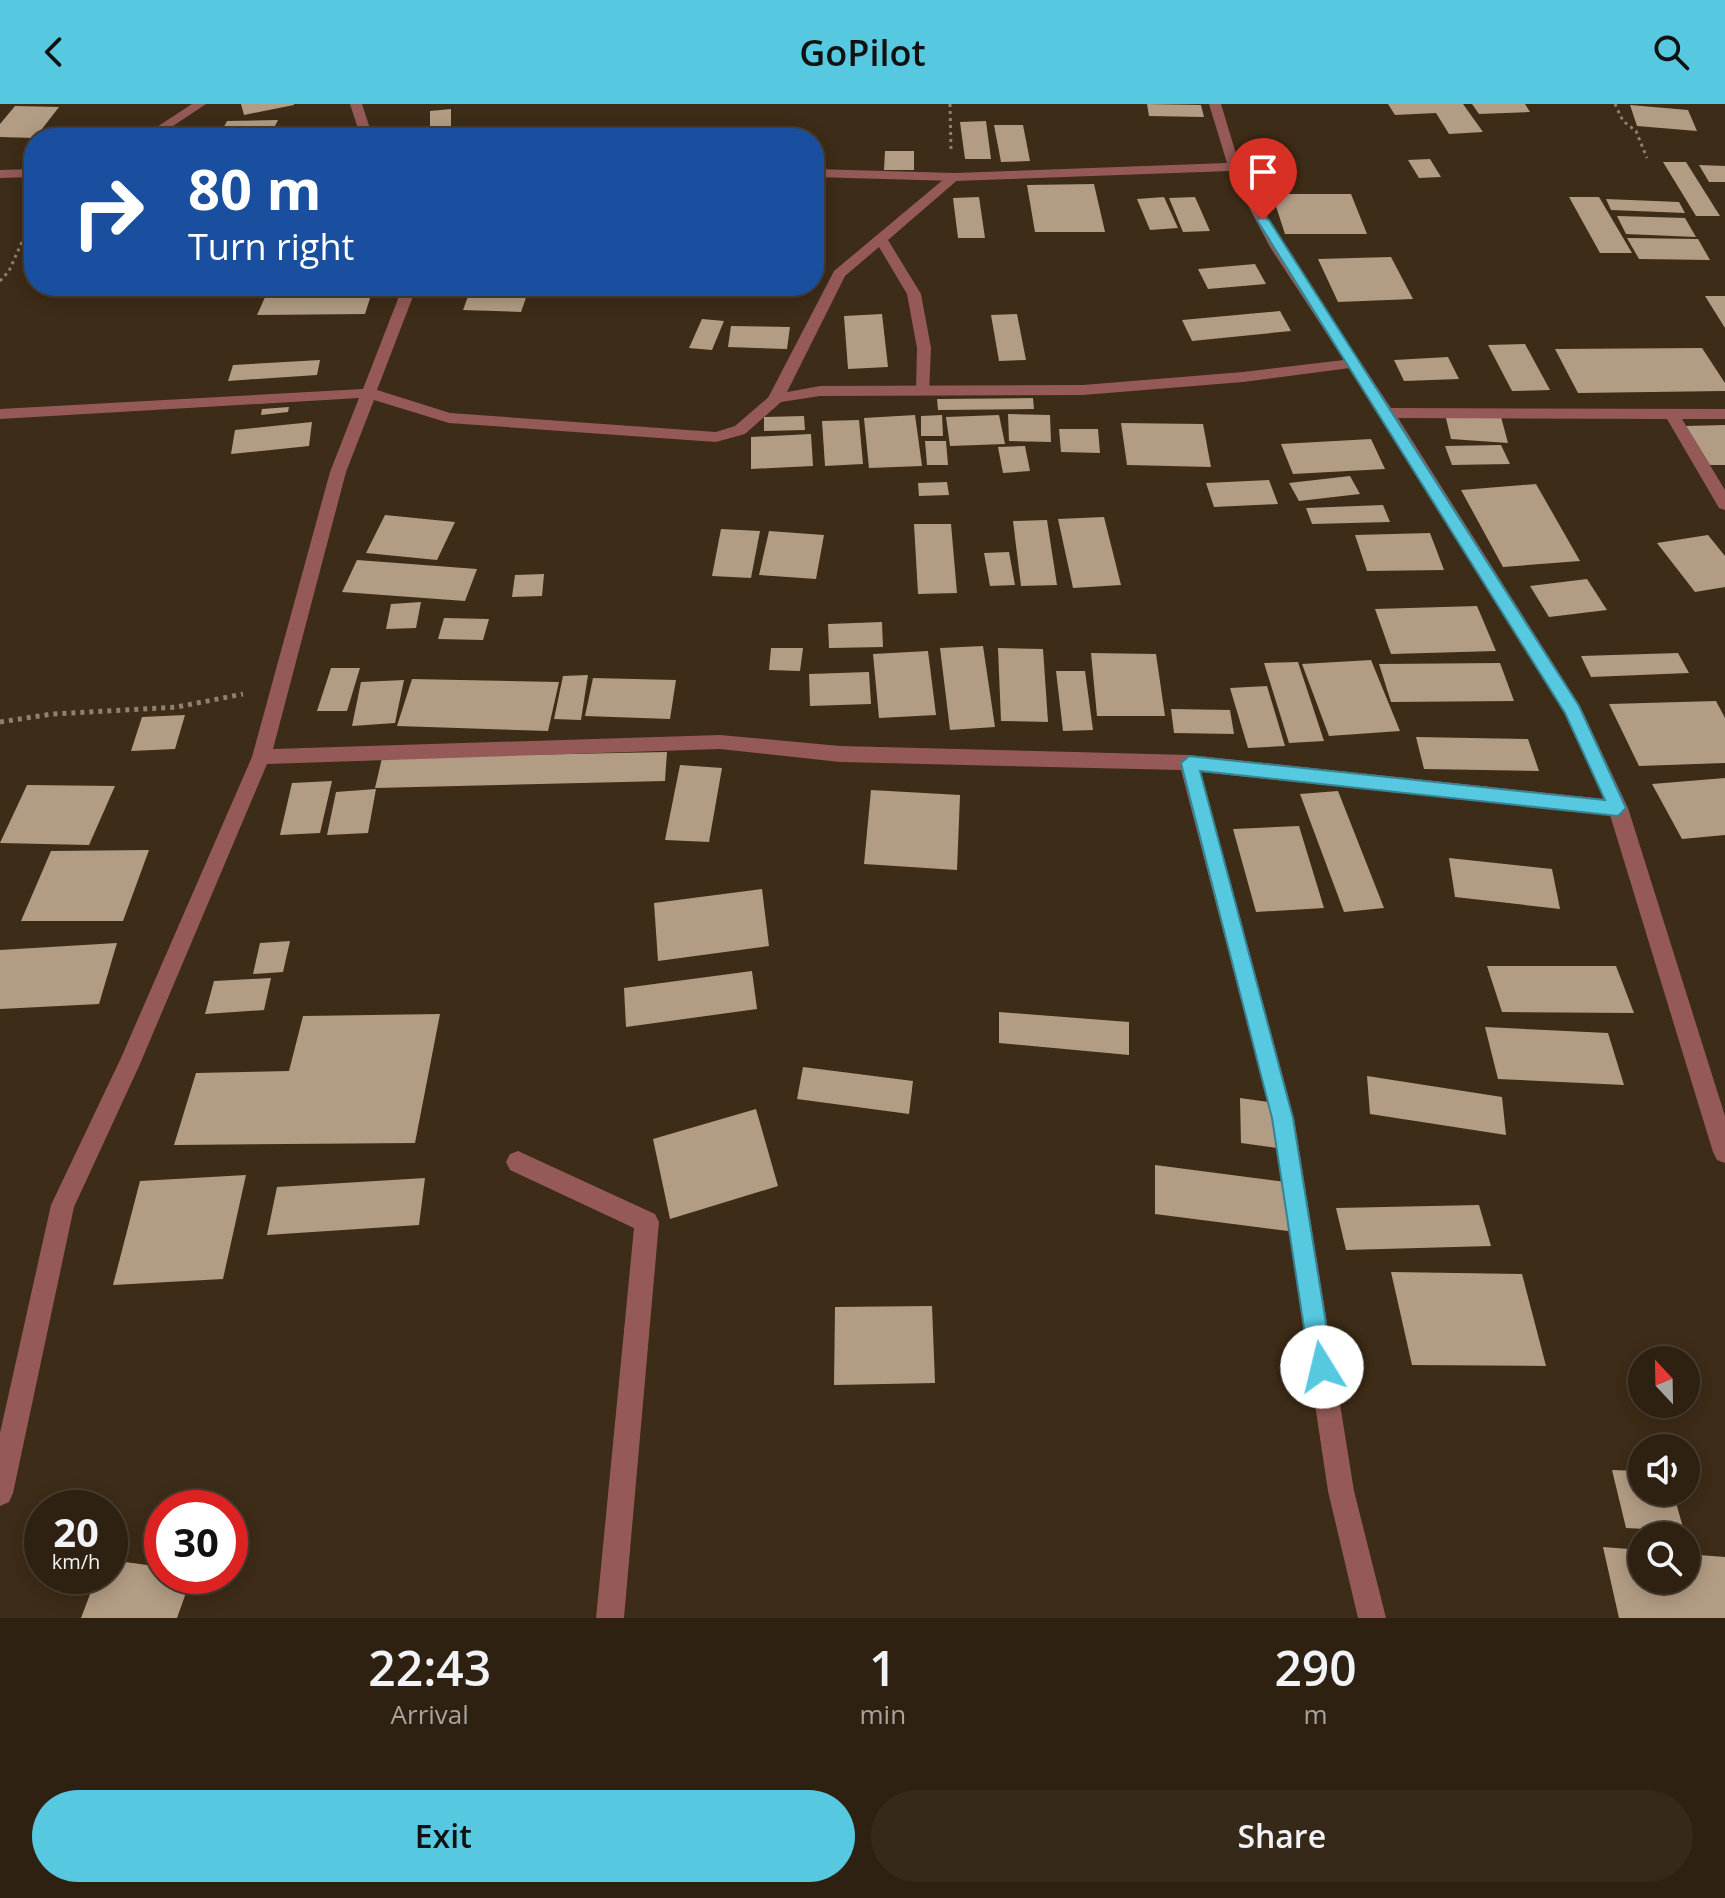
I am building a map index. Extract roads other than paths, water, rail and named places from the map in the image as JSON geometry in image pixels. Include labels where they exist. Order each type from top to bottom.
[{"type":"street","points":[[162,128],[200,104]]},
{"type":"street","points":[[356,104],[364,128]]},
{"type":"street","points":[[1215,104],[1234,167],[1277,247],[1387,413],[1573,711],[1618,808],[1725,1152]]},
{"type":"street","points":[[824,173],[955,177],[1234,167]]},
{"type":"street","points":[[0,174],[24,173]]},
{"type":"street","points":[[0,414],[369,393],[449,418],[716,437],[740,430],[776,398],[839,274],[955,177]]},
{"type":"street","points":[[881,239],[914,294],[924,348],[924,390]]},
{"type":"street","points":[[0,1493],[63,1205],[129,1064],[261,757],[338,472],[406,296]]},
{"type":"street","points":[[776,398],[820,391],[1083,390],[1243,377],[1355,363]]},
{"type":"street","points":[[1387,413],[1725,414]]},
{"type":"street","points":[[1672,414],[1725,504]]},
{"type":"street","points":[[261,757],[720,742],[840,754],[1189,763],[1618,808]]},
{"type":"street","points":[[1189,763],[1283,1118],[1341,1491],[1372,1618]]},
{"type":"street","points":[[518,1162],[647,1222],[610,1618]]}]
